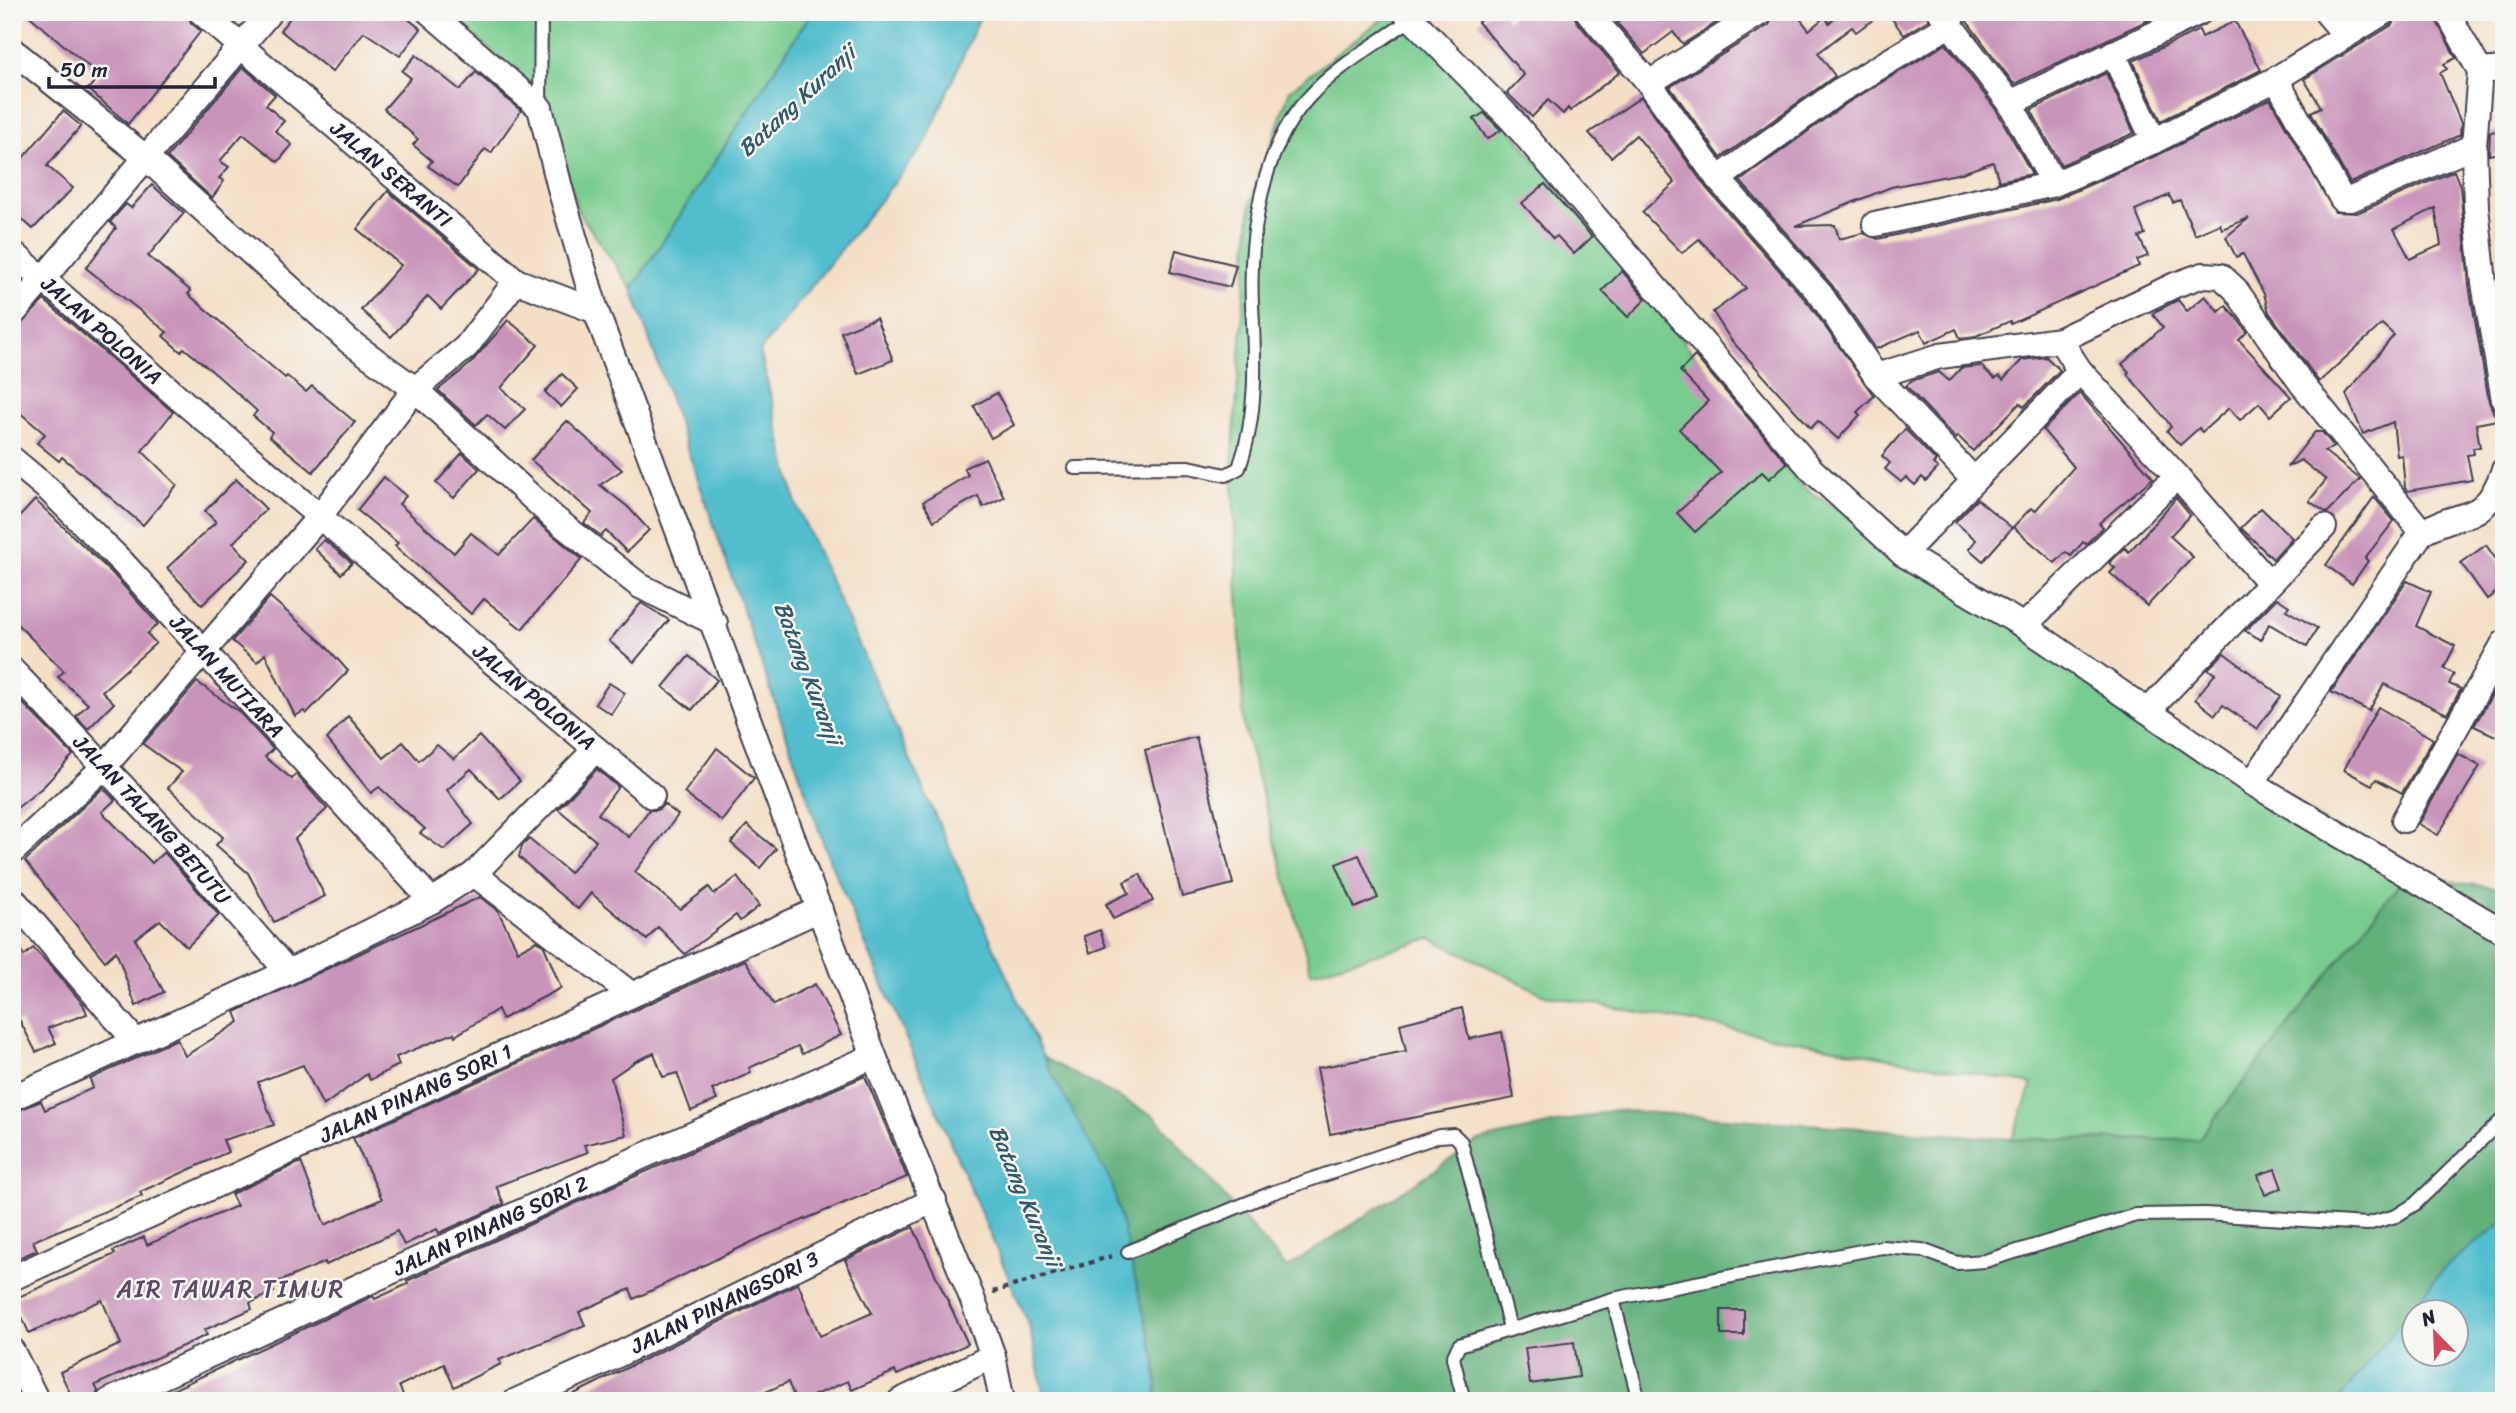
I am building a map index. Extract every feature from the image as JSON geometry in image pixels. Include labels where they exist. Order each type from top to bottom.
[{"type":"street","name":"JALAN SERANTI","points":[[201,12],[516,281],[596,310]]},
{"type":"street","points":[[12,316],[270,12]]},
{"type":"street","points":[[429,12],[540,108],[561,192],[596,310],[715,623],[874,1056],[934,1200],[993,1356],[1002,1401]]},
{"type":"street","points":[[1649,83],[1761,12]]},
{"type":"street","points":[[2010,103],[2200,12]]},
{"type":"street","points":[[2326,12],[2346,36]]},
{"type":"street","points":[[1875,224],[2054,184],[2154,141],[2276,79],[2384,12]]},
{"type":"street","points":[[2447,12],[2492,70],[2474,146],[2494,280],[2504,400]]},
{"type":"street","points":[[1408,16],[1511,119],[1812,470],[1903,554],[2024,626],[2252,783],[2504,932]]},
{"type":"street","points":[[1599,16],[1718,179],[1821,295],[1876,376],[1973,479]]},
{"type":"street","points":[[1718,179],[1946,18],[2010,103],[2054,184]]},
{"type":"street","points":[[12,50],[145,157],[350,342],[415,389],[554,518],[621,572],[663,599],[715,623]]},
{"type":"street","points":[[2112,52],[2154,141]]},
{"type":"street","points":[[2276,79],[2342,200],[2351,199],[2474,146]]},
{"type":"street","name":"JALAN POLONIA","points":[[12,252],[187,405],[596,749],[474,874],[432,901],[288,972],[12,1098]]},
{"type":"street","points":[[1876,376],[1940,356],[2060,340],[2175,285],[2203,275],[2221,276],[2235,289],[2302,384],[2422,532]]},
{"type":"street","points":[[12,852],[104,767],[320,516],[415,389],[466,347],[516,281]]},
{"type":"street","points":[[2060,340],[2080,371],[2176,475],[2269,583]]},
{"type":"street","points":[[1903,554],[2080,371]]},
{"type":"street","name":"JALAN MUTIARA","points":[[12,459],[48,489],[122,562],[432,901]]},
{"type":"street","points":[[2252,783],[2422,532],[2437,523],[2467,517],[2485,507],[2495,494],[2504,470]]},
{"type":"street","points":[[2024,626],[2176,475]]},
{"type":"street","points":[[2148,711],[2324,527]]},
{"type":"street","points":[[2404,820],[2504,643]]},
{"type":"street","name":"JALAN TALANG BETUTU","points":[[12,670],[104,767],[288,972]]},
{"type":"street","points":[[596,749],[652,796]]},
{"type":"street","points":[[474,874],[631,994]]},
{"type":"street","points":[[12,898],[136,1042]]},
{"type":"street","name":"JALAN PINANG SORI 1","points":[[12,1278],[820,909]]},
{"type":"street","name":"JALAN PINANG SORI 2","points":[[109,1401],[643,1156],[874,1056]]},
{"type":"street","name":"JALAN PINANGSORI 3","points":[[516,1401],[595,1366],[934,1200]]},
{"type":"street","points":[[12,1350],[37,1401]]},
{"type":"street","points":[[900,1401],[993,1356]]},
{"type":"lane","points":[[540,108],[541,12]]},
{"type":"lane","points":[[1076,468],[1189,467],[1226,475],[1238,468],[1254,399],[1252,243],[1259,199],[1283,136],[1308,97],[1408,16]]},
{"type":"lane","points":[[1464,1401],[1454,1351],[1459,1345],[1614,1299],[1882,1247],[1922,1250],[1957,1263],[1985,1261],[2136,1215],[2205,1214],[2367,1224],[2396,1216],[2415,1204],[2504,1118]]},
{"type":"lane","points":[[1128,1252],[1274,1192],[1439,1136],[1454,1135],[1461,1142],[1510,1328]]},
{"type":"lane","points":[[1614,1299],[1639,1401]]},
{"type":"path","points":[[988,1293],[1128,1252]]},
{"type":"green space","points":[[444,12],[812,12],[632,289],[578,211],[539,91]]},
{"type":"green space","points":[[1391,12],[1415,12],[1801,486],[2406,875],[2198,1140],[2012,1139],[2032,1084],[1545,995],[1431,938],[1311,973],[1244,728],[1232,464],[1251,201],[1290,90]]},
{"type":"green space","points":[[2406,875],[2504,889],[2504,1237],[2431,1298],[2400,1298],[2400,1336],[2362,1401],[1157,1401],[1156,1363],[1043,1057],[1154,1116],[1287,1268],[1478,1141],[1614,1110],[2012,1139],[2198,1140]]},
{"type":"water","name":"Batang Kuranji","points":[[812,12],[982,12],[925,144],[760,351],[796,504],[1043,1057],[1112,1184],[1156,1363],[1157,1401],[1045,1401],[1029,1325],[829,859],[632,289]]},
{"type":"water","points":[[2504,1221],[2504,1401],[2337,1401],[2400,1323],[2400,1368],[2470,1368],[2470,1298],[2420,1298],[2445,1267]]},
{"type":"building","points":[[25,12],[187,12],[191,23],[201,31],[128,124],[88,89],[100,76]]},
{"type":"building","points":[[295,12],[399,12],[421,29],[400,56],[364,32],[332,72],[280,30]]},
{"type":"building","points":[[1490,12],[1501,12],[1508,20],[1517,12],[1573,12],[1577,22],[1620,72],[1570,111],[1568,108],[1563,114],[1548,100],[1532,117],[1507,93],[1524,75],[1478,22]]},
{"type":"building","points":[[1632,12],[1733,12],[1683,44],[1673,32],[1644,54],[1617,23]]},
{"type":"building","points":[[1776,12],[1795,12],[1809,30],[1825,17],[1829,23],[1841,12],[1884,12],[1856,32],[1852,27],[1818,53],[1835,76],[1721,158],[1670,87],[1769,25]]},
{"type":"building","points":[[1887,12],[1927,12],[1928,20],[1904,35]]},
{"type":"building","points":[[1960,12],[2165,12],[2014,84]]},
{"type":"building","points":[[2399,12],[2432,12],[2456,58],[2444,64],[2447,69],[2440,73],[2461,123],[2460,135],[2350,183],[2311,112],[2321,107],[2304,79],[2392,25]]},
{"type":"building","points":[[2235,21],[2261,70],[2161,121],[2133,61],[2199,30],[2202,37]]},
{"type":"building","points":[[1946,44],[1997,111],[2032,174],[1999,181],[1993,162],[1962,173],[1891,187],[1795,226],[1835,225],[1839,239],[1863,233],[1878,239],[2057,199],[2160,154],[2270,99],[2335,212],[2357,213],[2454,171],[2460,186],[2469,285],[2489,402],[2497,420],[2476,424],[2480,447],[2473,448],[2474,454],[2467,455],[2472,480],[2408,491],[2405,487],[2402,455],[2397,456],[2393,422],[2363,434],[2346,394],[2394,335],[2382,324],[2319,382],[2269,312],[2264,294],[2243,254],[2236,257],[2226,237],[2249,218],[2222,229],[2220,224],[2195,235],[2180,200],[2173,203],[2169,195],[2135,210],[2145,234],[2139,237],[2148,256],[2137,260],[2139,266],[2011,324],[2010,321],[1976,336],[1960,338],[1956,329],[1926,343],[1920,330],[1876,349],[1832,285],[1740,181],[1847,103]],"holes":[[[2435,208],[2441,245],[2410,259],[2394,229]]]},
{"type":"building","points":[[416,55],[460,90],[476,72],[521,111],[491,153],[485,149],[458,187],[428,166],[432,161],[413,145],[418,139],[384,109],[411,78],[402,71]]},
{"type":"building","points":[[243,67],[275,95],[266,105],[284,121],[275,131],[292,145],[278,162],[243,134],[220,161],[229,167],[219,178],[224,181],[212,198],[167,157]]},
{"type":"building","points":[[2106,73],[2134,133],[2061,165],[2031,110]]},
{"type":"building","points":[[1641,97],[1707,189],[1809,304],[1874,396],[1857,412],[1860,415],[1838,439],[1818,421],[1811,428],[1731,340],[1713,312],[1746,288],[1699,239],[1682,253],[1642,212],[1675,183],[1636,135],[1611,157],[1589,133]]},
{"type":"building","points":[[63,111],[81,126],[47,166],[73,188],[33,229],[12,210],[12,150],[23,158]]},
{"type":"building","points":[[1484,113],[1501,130],[1487,139],[1474,119]]},
{"type":"building","points":[[2504,130],[2504,152],[2489,155],[2490,132]]},
{"type":"building","points":[[1545,184],[1592,237],[1574,254],[1557,236],[1553,239],[1522,203]]},
{"type":"building","points":[[152,185],[184,213],[148,256],[191,291],[188,294],[285,378],[287,376],[306,392],[312,386],[355,422],[313,472],[269,436],[272,432],[253,416],[257,411],[184,348],[181,352],[163,336],[167,332],[86,268],[116,228],[110,222],[126,204],[131,208]]},
{"type":"building","points":[[388,191],[479,269],[441,309],[428,296],[391,337],[361,310],[401,265],[357,229]]},
{"type":"building","points":[[1176,250],[1236,265],[1230,287],[1170,272]]},
{"type":"building","points":[[1622,271],[1646,299],[1628,317],[1602,291]]},
{"type":"building","points":[[2205,296],[2219,312],[2226,306],[2236,317],[2247,332],[2239,340],[2291,397],[2270,416],[2259,403],[2240,420],[2229,408],[2202,432],[2199,428],[2180,445],[2167,431],[2171,427],[2165,418],[2127,374],[2129,372],[2122,364],[2163,327],[2152,314],[2178,300],[2187,311]]},
{"type":"building","points":[[44,300],[173,412],[142,451],[177,485],[143,525],[62,457],[59,461],[37,443],[45,434],[12,406],[12,333]]},
{"type":"building","points":[[876,318],[893,360],[858,374],[841,332]]},
{"type":"building","points":[[508,320],[538,345],[501,388],[525,409],[505,430],[487,414],[476,425],[438,390],[470,364]]},
{"type":"building","points":[[1695,356],[1787,463],[1769,479],[1762,472],[1695,532],[1677,513],[1721,473],[1679,429],[1708,401],[1680,371]]},
{"type":"building","points":[[2046,357],[2060,370],[2024,407],[2020,403],[1973,451],[1958,436],[1956,439],[1906,386],[1911,381],[1939,372],[1949,381],[1961,368],[1981,366],[1995,379],[1999,376],[2003,380],[2022,360]]},
{"type":"building","points":[[562,374],[578,389],[561,407],[545,392]]},
{"type":"building","points":[[997,393],[1014,425],[991,438],[974,406]]},
{"type":"building","points":[[2080,393],[2153,478],[2099,523],[2103,527],[2086,544],[2083,542],[2071,556],[2066,552],[2055,563],[2013,527],[2031,508],[2035,511],[2074,467],[2043,430]]},
{"type":"building","points":[[567,421],[622,470],[600,485],[628,507],[649,530],[627,552],[606,531],[601,536],[584,523],[592,513],[531,460]]},
{"type":"building","points":[[1905,429],[1936,461],[1933,464],[1938,468],[1926,481],[1922,477],[1915,485],[1906,477],[1901,482],[1885,469],[1890,463],[1882,456]]},
{"type":"building","points":[[2315,432],[2322,432],[2334,447],[2324,451],[2360,479],[2327,513],[2309,501],[2326,480],[2301,460],[2287,467]]},
{"type":"building","points":[[462,453],[479,469],[454,498],[436,483]]},
{"type":"building","points":[[985,458],[1004,497],[983,507],[978,496],[934,521],[923,502],[968,475],[964,468]]},
{"type":"building","points":[[384,477],[406,496],[399,504],[454,553],[471,533],[499,555],[533,519],[582,559],[522,629],[484,599],[471,614],[395,546],[398,543],[357,510]]},
{"type":"building","points":[[236,479],[266,509],[233,543],[249,560],[202,605],[167,568],[216,522],[205,511]]},
{"type":"building","points":[[2374,497],[2394,521],[2365,558],[2368,561],[2352,584],[2326,565]]},
{"type":"building","points":[[2176,498],[2190,515],[2170,536],[2193,557],[2147,606],[2110,573],[2115,568],[2109,563],[2125,548],[2129,552]]},
{"type":"building","points":[[1977,499],[2012,528],[1983,561],[1969,549],[1976,540],[1955,522]]},
{"type":"building","points":[[35,500],[111,572],[158,624],[147,634],[156,643],[102,691],[114,703],[88,729],[76,716],[88,704],[58,677],[64,671],[12,619],[12,525]]},
{"type":"building","points":[[2261,508],[2292,538],[2273,559],[2241,528]]},
{"type":"building","points":[[324,540],[352,563],[341,574],[315,549]]},
{"type":"building","points":[[2486,545],[2504,571],[2504,587],[2487,599],[2461,563]]},
{"type":"building","points":[[2407,581],[2431,592],[2416,626],[2455,646],[2444,668],[2454,674],[2449,684],[2461,689],[2447,714],[2384,684],[2369,711],[2331,692]]},
{"type":"building","points":[[270,597],[324,644],[348,671],[306,714],[304,711],[295,716],[265,654],[257,662],[232,641]]},
{"type":"building","points":[[2277,598],[2289,606],[2286,610],[2317,628],[2307,646],[2269,624],[2261,640],[2245,631]]},
{"type":"building","points":[[641,603],[669,620],[634,662],[609,641]]},
{"type":"building","points":[[2224,653],[2281,696],[2257,729],[2223,705],[2215,715],[2195,699],[2215,674],[2208,669]]},
{"type":"building","points":[[689,656],[717,680],[692,710],[663,687]]},
{"type":"building","points":[[2504,674],[2504,740],[2474,726]]},
{"type":"building","points":[[197,682],[238,711],[273,749],[265,757],[292,779],[296,774],[327,809],[295,839],[325,896],[274,922],[248,873],[216,845],[223,837],[168,788],[182,772],[143,744]]},
{"type":"building","points":[[609,683],[625,693],[611,714],[595,704]]},
{"type":"building","points":[[12,692],[73,755],[43,787],[12,812]]},
{"type":"building","points":[[2378,707],[2433,739],[2402,793],[2376,779],[2372,785],[2344,770]]},
{"type":"building","points":[[348,716],[384,758],[403,742],[419,761],[437,745],[454,759],[479,736],[520,781],[500,799],[471,769],[447,790],[473,824],[444,850],[420,833],[425,829],[379,787],[371,793],[327,739]]},
{"type":"building","points":[[1196,737],[1233,884],[1182,897],[1145,750]]},
{"type":"building","points":[[717,748],[754,778],[722,821],[684,793]]},
{"type":"building","points":[[2458,754],[2480,766],[2438,835],[2419,824]]},
{"type":"building","points":[[597,769],[618,787],[598,814],[629,837],[649,810],[658,810],[664,804],[678,815],[635,872],[680,909],[709,887],[714,894],[737,877],[759,906],[740,921],[736,915],[685,954],[658,927],[647,940],[591,893],[578,909],[556,891],[519,857],[522,846],[529,839],[570,873],[596,841],[558,809]]},
{"type":"building","points":[[103,788],[115,800],[102,812],[152,863],[164,852],[219,915],[187,947],[160,920],[135,939],[164,992],[136,1006],[116,951],[105,961],[25,861]]},
{"type":"building","points":[[747,825],[776,849],[760,868],[731,843]]},
{"type":"building","points":[[1359,855],[1378,898],[1355,908],[1336,864]]},
{"type":"building","points":[[1140,874],[1153,901],[1113,919],[1106,904],[1129,893],[1124,882]]},
{"type":"building","points":[[480,897],[498,911],[518,951],[537,941],[544,946],[561,988],[502,1019],[498,1009],[455,1036],[454,1033],[396,1057],[399,1065],[370,1080],[367,1074],[323,1106],[303,1065],[258,1082],[274,1125],[223,1140],[228,1152],[140,1192],[142,1196],[33,1241],[37,1250],[12,1261],[12,1113],[41,1101],[45,1110],[93,1088],[90,1079],[177,1039],[185,1056],[239,1022],[235,1012]]},
{"type":"building","points":[[1100,930],[1106,947],[1090,953],[1084,936]]},
{"type":"building","points":[[12,934],[24,956],[33,948],[52,967],[83,1004],[87,1014],[48,1028],[56,1043],[36,1052],[20,1021],[12,1027]]},
{"type":"building","points":[[745,960],[774,1005],[815,984],[841,1035],[802,1054],[798,1046],[749,1068],[751,1073],[712,1090],[717,1100],[691,1111],[677,1073],[663,1077],[654,1053],[636,1061],[611,1078],[626,1135],[584,1145],[588,1152],[496,1186],[504,1204],[439,1233],[437,1229],[404,1245],[397,1231],[326,1265],[325,1262],[271,1285],[274,1292],[250,1303],[252,1309],[204,1330],[207,1335],[95,1385],[98,1391],[94,1401],[74,1401],[60,1372],[121,1344],[102,1300],[29,1333],[14,1299],[115,1254],[113,1251],[144,1237],[147,1245],[237,1206],[231,1194],[301,1162],[325,1225],[382,1199],[353,1138]]},
{"type":"building","points":[[1462,1008],[1469,1039],[1502,1032],[1514,1098],[1330,1134],[1317,1068],[1406,1051],[1400,1024]]},
{"type":"building","points":[[865,1076],[907,1177],[762,1237],[634,1299],[630,1289],[579,1312],[585,1325],[499,1360],[501,1364],[454,1387],[444,1364],[399,1386],[406,1401],[149,1401],[373,1296],[375,1299],[408,1284],[407,1281],[613,1186]]},
{"type":"building","points":[[2275,1169],[2282,1188],[2265,1195],[2258,1175]]},
{"type":"building","points":[[913,1227],[968,1344],[897,1375],[895,1371],[852,1390],[848,1381],[801,1401],[796,1401],[788,1382],[745,1401],[560,1401],[798,1283],[820,1336],[872,1313],[845,1260]]},
{"type":"building","points":[[1721,1310],[1744,1310],[1744,1335],[1721,1335]]},
{"type":"building","points":[[1574,1342],[1579,1377],[1530,1384],[1525,1348]]},
{"type":"district","name":"AIR TAWAR TIMUR","points":[[231,1289]]}]
